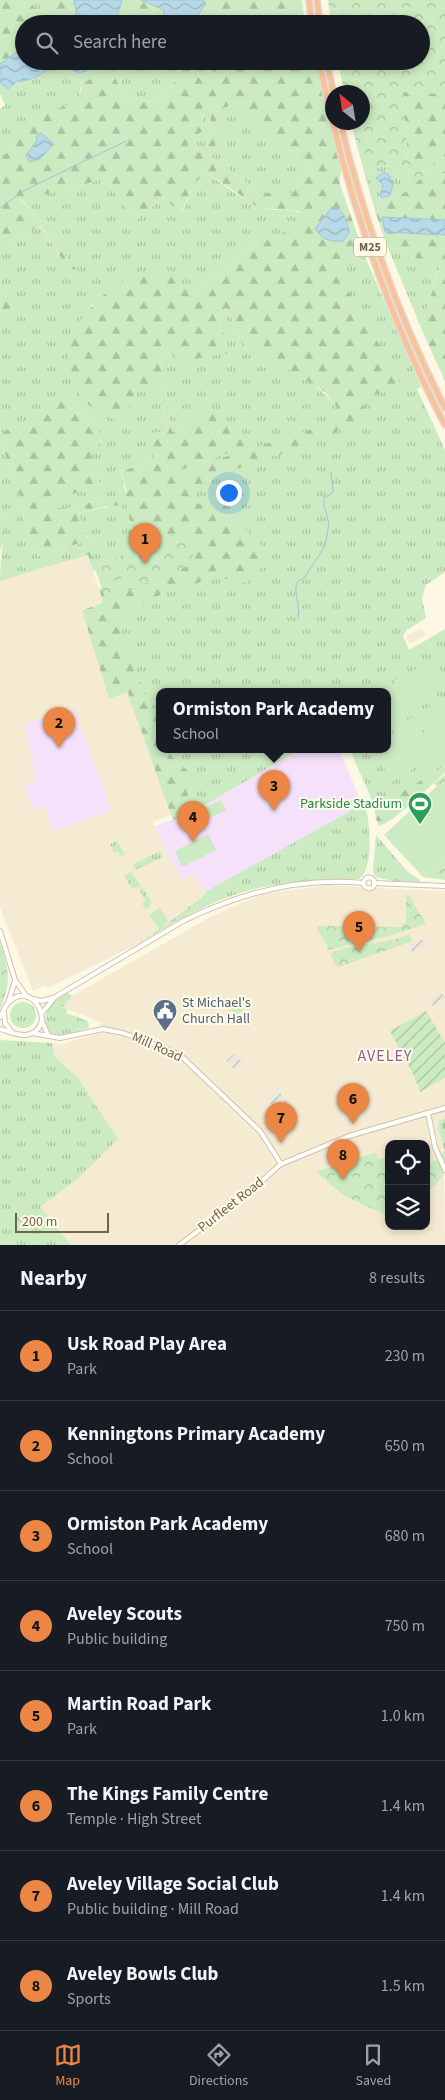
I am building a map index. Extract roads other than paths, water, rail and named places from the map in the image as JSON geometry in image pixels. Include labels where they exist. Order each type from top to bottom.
[{"type":"highway","points":[[309,0],[311,15]]},
{"type":"highway","points":[[317,0],[319,15]]},
{"type":"highway","name":"M25","points":[[321,70],[337,141],[364,229],[405,338],[445,425]]},
{"type":"highway","points":[[329,70],[332,85]]},
{"type":"highway","name":"M25","points":[[342,130],[378,248],[415,342],[445,408]]},
{"type":"street","points":[[363,883],[368,877],[374,883],[445,886]]},
{"type":"street","points":[[8,1003],[18,997],[44,1000],[55,997],[185,920],[226,901],[267,890],[323,882],[363,883],[369,888],[374,883]]},
{"type":"street","points":[[0,931],[15,980],[30,998],[38,1004],[48,1035]]},
{"type":"street","points":[[0,1017],[8,1003],[15,980]]},
{"type":"street","points":[[42,1013],[55,997]]},
{"type":"street","points":[[4,1011],[5,1022],[12,1032]]},
{"type":"street","points":[[0,1029],[20,1035],[32,1033],[42,1020]]},
{"type":"street","name":"Mill Road","points":[[32,1033],[60,1038],[103,1029],[123,1033],[179,1054],[260,1131],[281,1164]]},
{"type":"street","name":"Purfleet Road","points":[[179,1245],[246,1195],[281,1164],[349,1136],[445,1108]]},
{"type":"street","points":[[428,1113],[435,1148],[445,1170]]},
{"type":"water","points":[[74,0],[122,0],[118,15],[77,15]]},
{"type":"water","points":[[141,0],[202,0],[206,3],[198,15],[163,15],[164,10]]},
{"type":"water","points":[[15,53],[15,70],[48,70],[33,78],[17,81],[8,89],[0,83],[0,64]]},
{"type":"water","points":[[72,70],[88,70],[79,73]]},
{"type":"water","points":[[41,133],[54,144],[40,159],[30,162],[26,156],[37,140],[36,136]]},
{"type":"water","points":[[384,172],[389,175],[393,185],[390,195],[382,198],[380,196],[383,185],[376,178]]},
{"type":"water","points":[[332,207],[337,208],[344,215],[350,232],[343,241],[327,240],[315,229]]},
{"type":"water","points":[[382,217],[445,220],[445,235],[385,232]]},
{"type":"waterway","points":[[0,208],[25,190],[126,141]]},
{"type":"waterway","points":[[298,618],[297,582],[305,577],[325,546],[329,524],[324,497],[330,495],[333,491],[331,472]]},
{"type":"place","name":"Usk Road Play Area","points":[[145,564]]},
{"type":"place","name":"Kenningtons Primary Academy","points":[[59,748]]},
{"type":"place","name":"Ormiston Park Academy","points":[[274,811]]},
{"type":"place","name":"Parkside Stadium","points":[[420,825]]},
{"type":"place","name":"Aveley Scouts","points":[[193,842]]},
{"type":"place","name":"Martin Road Park","points":[[359,952]]},
{"type":"place","name":"St Michael's Church Hall","points":[[165,1032]]},
{"type":"place","name":"The Kings Family Centre","points":[[353,1124]]},
{"type":"place","name":"Aveley Village Social Club","points":[[281,1143]]},
{"type":"place","name":"Aveley Bowls Club","points":[[343,1180]]},
{"type":"district","name":"AVELEY","points":[[385,1056]]}]
